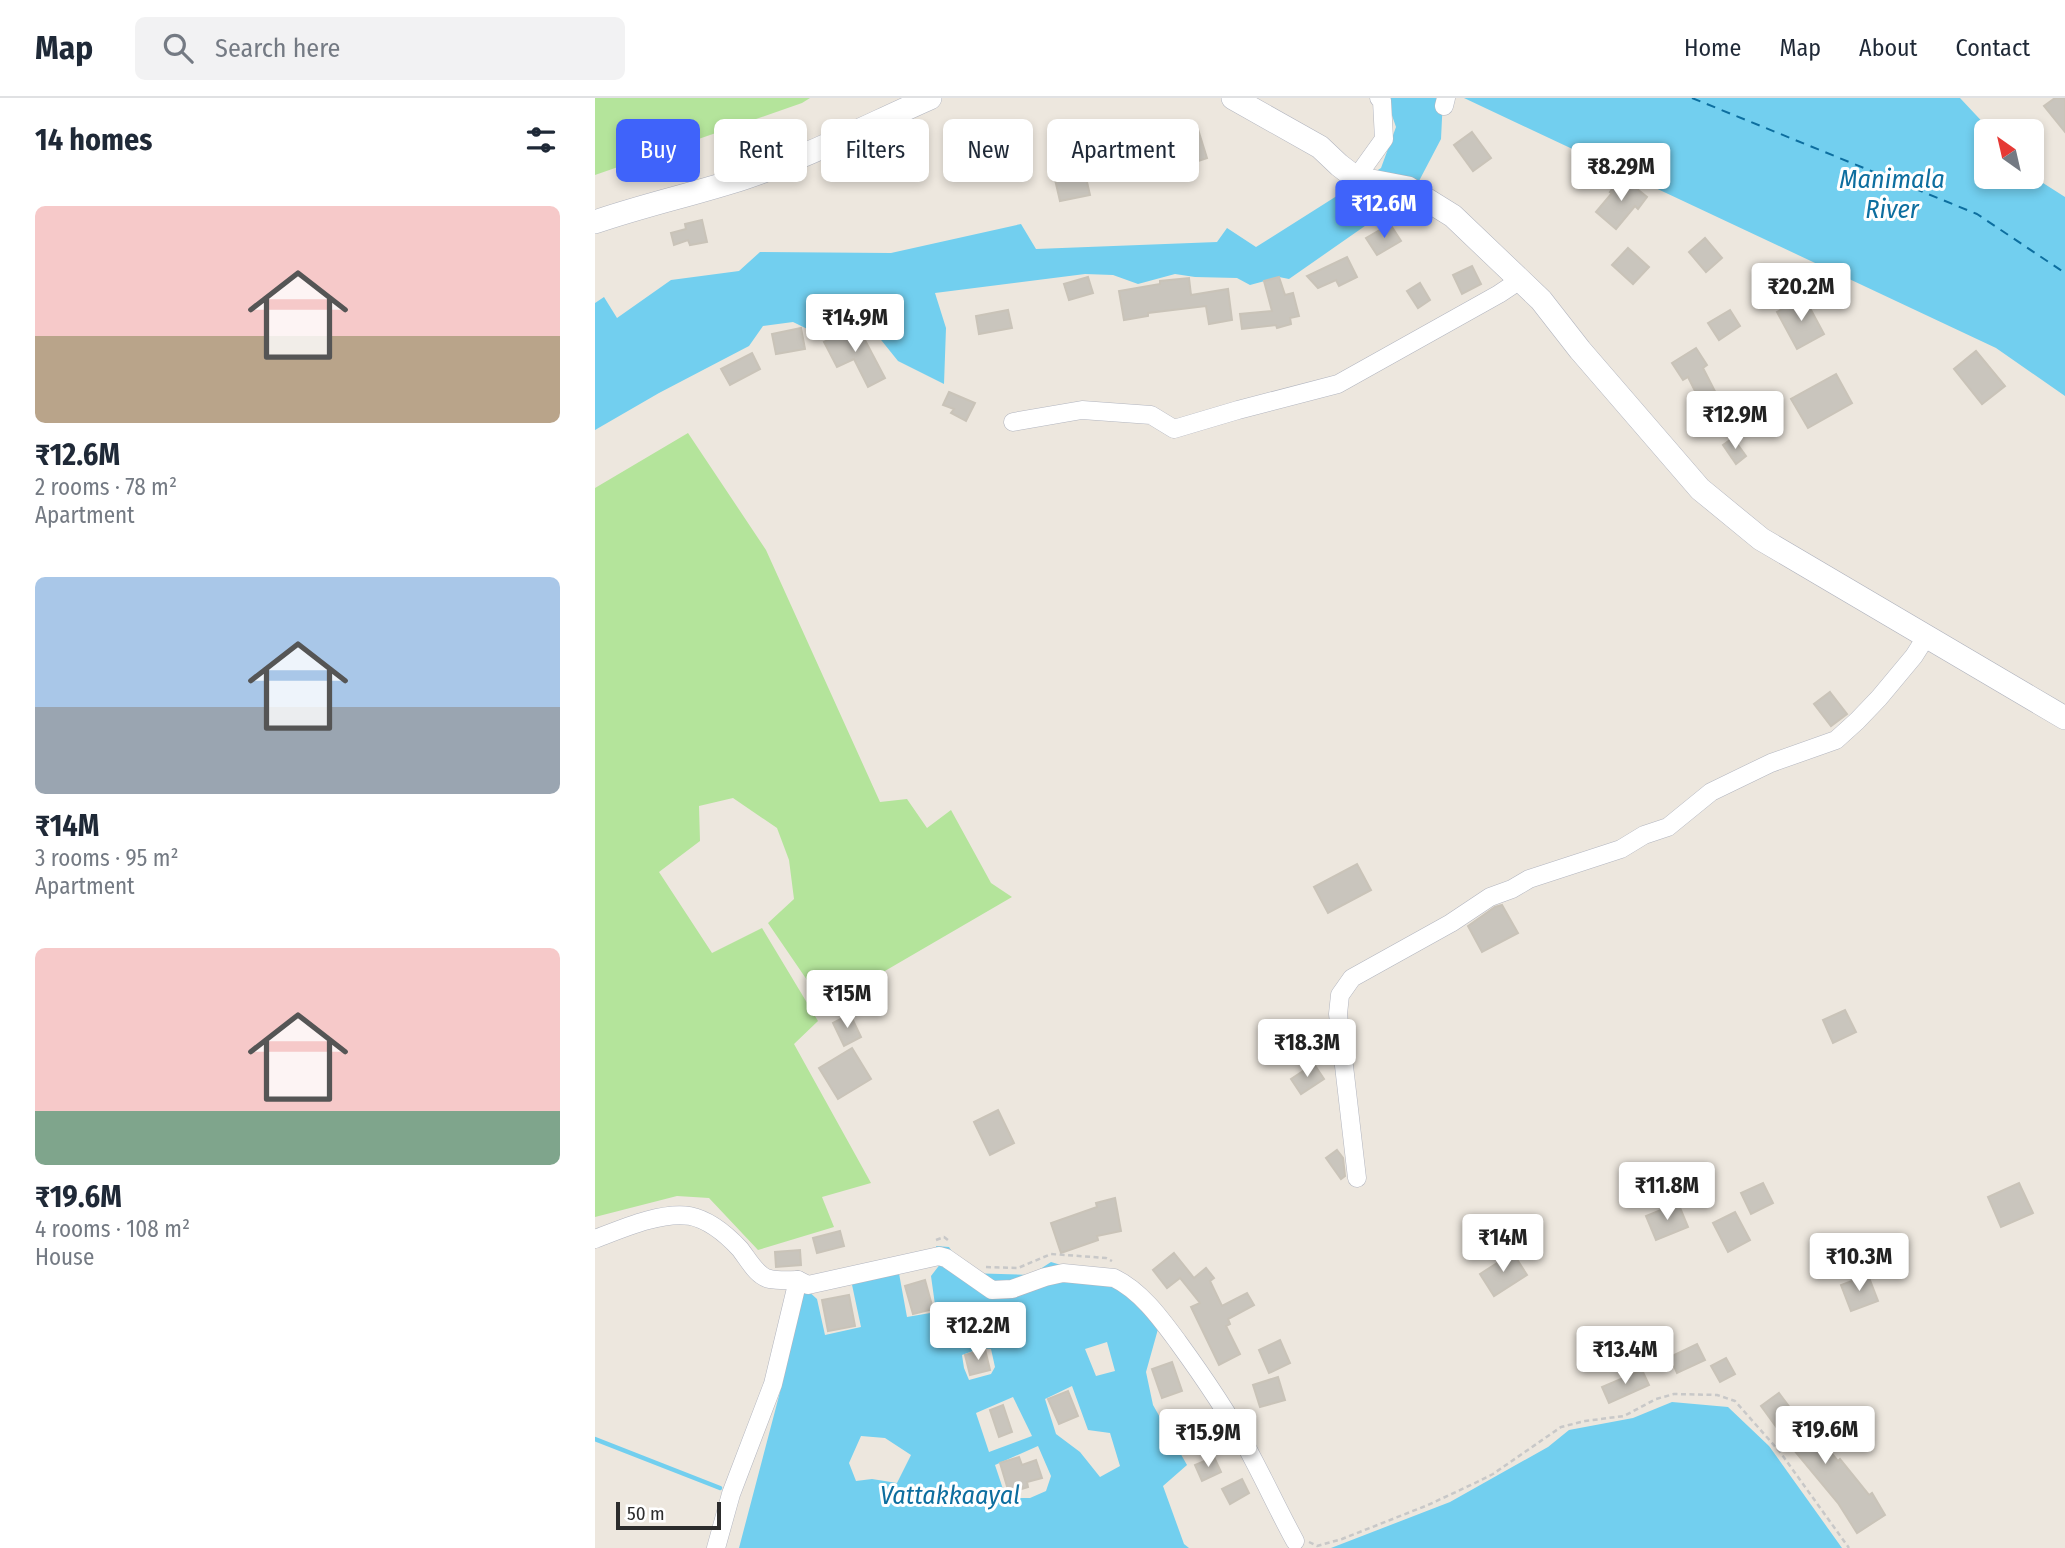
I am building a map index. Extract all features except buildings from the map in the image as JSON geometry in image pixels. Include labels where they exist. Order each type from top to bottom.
[{"type":"main road","points":[[595,222],[745,178],[930,98]]},
{"type":"main road","points":[[1233,98],[1320,147],[1356,178],[1408,188],[1453,216],[1541,300],[1580,350],[1700,489],[1761,539],[2065,718]]},
{"type":"street","points":[[1356,178],[1384,139],[1380,98]]},
{"type":"street","points":[[1013,422],[1082,410],[1151,415],[1174,429],[1338,384],[1520,280]]},
{"type":"street","points":[[1357,1178],[1338,1014],[1340,995],[1352,978],[1451,923],[1490,897],[1512,889],[1529,878],[1621,849],[1643,835],[1668,827],[1711,792],[1771,763],[1836,740],[1915,656],[1926,637]]},
{"type":"street","points":[[595,1239],[637,1223],[671,1216],[690,1216],[721,1230],[761,1275],[769,1279],[798,1280],[808,1285],[939,1256],[992,1290],[1012,1289],[1063,1273],[1114,1278],[1146,1303],[1164,1323],[1244,1443],[1300,1540]]},
{"type":"street","points":[[716,1548],[731,1494],[773,1384],[798,1280]]},
{"type":"path","points":[[935,1240],[944,1237],[956,1247]]},
{"type":"path","points":[[985,1267],[1018,1268],[1051,1254],[1106,1258],[1115,1262]]},
{"type":"path","points":[[1300,1540],[1317,1546],[1342,1539],[1428,1505],[1493,1474],[1561,1427],[1594,1419],[1624,1416],[1656,1399],[1674,1394],[1717,1395],[1735,1402],[1780,1452],[1849,1548]]},
{"type":"green space","points":[[595,98],[810,98],[756,119],[714,119],[714,134],[700,138],[700,119],[616,119],[616,168],[595,175]]},
{"type":"green space","points":[[688,433],[766,550],[880,802],[907,799],[927,828],[951,810],[991,883],[1012,897],[878,975],[822,1002],[768,923],[794,899],[789,860],[777,828],[733,798],[699,806],[700,841],[659,872],[712,953],[762,928],[818,1021],[794,1044],[871,1183],[822,1197],[834,1227],[758,1250],[709,1198],[677,1196],[595,1217],[595,488]]},
{"type":"water","points":[[1386,98],[1443,98],[1441,139],[1419,181],[1395,205],[1289,279],[1279,277],[1250,285],[1237,278],[1175,274],[1138,284],[1113,275],[1085,274],[935,293],[946,328],[944,384],[898,361],[853,305],[840,314],[844,328],[824,337],[793,322],[763,326],[749,346],[595,430],[595,303],[604,297],[617,318],[671,280],[739,271],[760,252],[891,253],[1021,224],[1036,249],[1217,242],[1227,228],[1256,247],[1381,168],[1396,127]]},
{"type":"water","name":"Manimala River","points":[[1464,98],[1960,98],[1980,119],[1974,119],[1974,189],[2044,189],[2044,184],[2065,197],[2065,396],[1996,348]]},
{"type":"water","name":"Vattakkaayal","points":[[936,1246],[949,1247],[966,1273],[1031,1275],[1051,1262],[1074,1269],[1117,1270],[1160,1322],[1146,1372],[1153,1405],[1187,1465],[1163,1486],[1184,1544],[1189,1548],[739,1548],[785,1373],[794,1292],[806,1289],[817,1299],[825,1335],[861,1327],[851,1280],[898,1268],[907,1317],[936,1312],[931,1276],[941,1263]],"holes":[[[1107,1342],[1115,1371],[1096,1376],[1085,1349]],[[981,1348],[991,1349],[995,1367],[991,1374],[969,1380],[962,1355]],[[1072,1386],[1088,1430],[1110,1433],[1120,1466],[1100,1477],[1080,1452],[1056,1434],[1045,1399]],[[1013,1397],[1032,1436],[989,1452],[976,1413]],[[861,1436],[885,1438],[911,1455],[897,1483],[872,1479],[856,1481],[849,1463]],[[1038,1446],[1051,1476],[1046,1491],[1030,1498],[1006,1498],[995,1465]]]},
{"type":"water","points":[[1672,1402],[1728,1407],[1769,1446],[1842,1548],[1331,1548],[1450,1502],[1548,1447],[1569,1430],[1633,1418]]},
{"type":"waterway","points":[[595,1439],[720,1488]]},
{"type":"ferry route","points":[[1692,98],[1977,214],[2065,273]]}]
